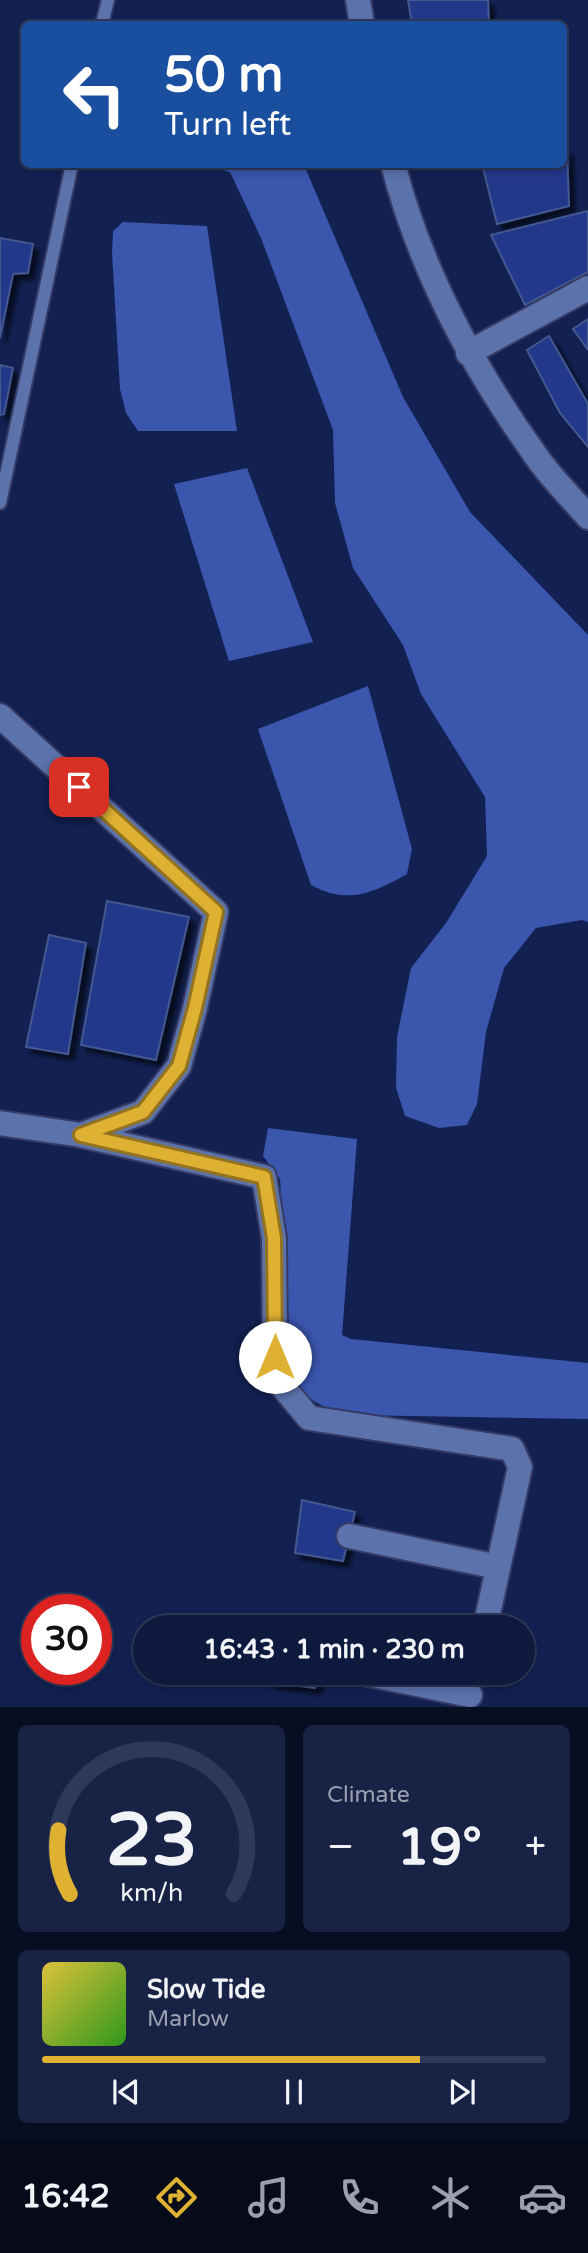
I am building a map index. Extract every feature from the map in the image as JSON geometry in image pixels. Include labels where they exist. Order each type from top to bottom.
[{"type":"street","points":[[358,0],[362,21]]},
{"type":"street","points":[[394,168],[406,216],[468,352],[537,458],[588,517]]},
{"type":"street","points":[[468,352],[588,288]]},
{"type":"street","points":[[0,716],[216,912],[179,1066],[143,1112],[81,1135]]},
{"type":"street","points":[[0,1123],[81,1135],[264,1177],[274,1238],[275,1357],[282,1387],[309,1418],[512,1449],[520,1467],[488,1615]]},
{"type":"street","points":[[349,1536],[498,1567]]},
{"type":"street","points":[[431,1685],[471,1692]]},
{"type":"lane","points":[[103,21],[108,0]]},
{"type":"lane","points":[[0,503],[71,168]]},
{"type":"water","points":[[215,168],[305,168],[403,397],[470,512],[588,635],[588,922],[582,920],[536,928],[504,968],[486,1032],[477,1104],[467,1125],[439,1128],[405,1116],[396,1088],[397,1037],[411,968],[446,923],[487,856],[485,797],[421,694],[403,645],[353,568],[335,503],[333,430],[261,238],[230,172]]},
{"type":"water","points":[[123,222],[207,226],[237,431],[138,431],[126,413],[120,389],[112,253],[113,231]]},
{"type":"water","points":[[247,468],[313,642],[229,661],[174,484]]},
{"type":"water","points":[[368,686],[412,849],[407,874],[371,891],[337,894],[311,885],[258,729]]},
{"type":"water","points":[[268,1128],[357,1139],[342,1335],[351,1339],[588,1363],[588,1419],[353,1415],[316,1403],[310,1398],[292,1373],[280,1179],[263,1156]]},
{"type":"building","points":[[408,0],[488,0],[489,21],[412,21]]},
{"type":"building","points":[[567,150],[569,206],[497,224],[483,168],[567,168]]},
{"type":"building","points":[[588,211],[588,272],[525,305],[491,235]]},
{"type":"building","points":[[0,238],[33,244],[28,273],[13,274],[0,338]]},
{"type":"building","points":[[588,319],[588,350],[573,329]]},
{"type":"building","points":[[549,336],[588,404],[588,447],[560,413],[527,350]]},
{"type":"building","points":[[0,365],[13,368],[4,414],[0,415]]},
{"type":"building","points":[[107,901],[189,917],[156,1060],[81,1045]]},
{"type":"building","points":[[49,935],[86,943],[68,1054],[26,1047]]},
{"type":"building","points":[[302,1500],[355,1512],[343,1561],[295,1553]]},
{"type":"building","points":[[292,1685],[316,1685],[315,1688]]},
{"type":"route","points":[[79,787],[216,912],[179,1066],[143,1112],[81,1135],[264,1177],[274,1238],[275,1357]]}]
